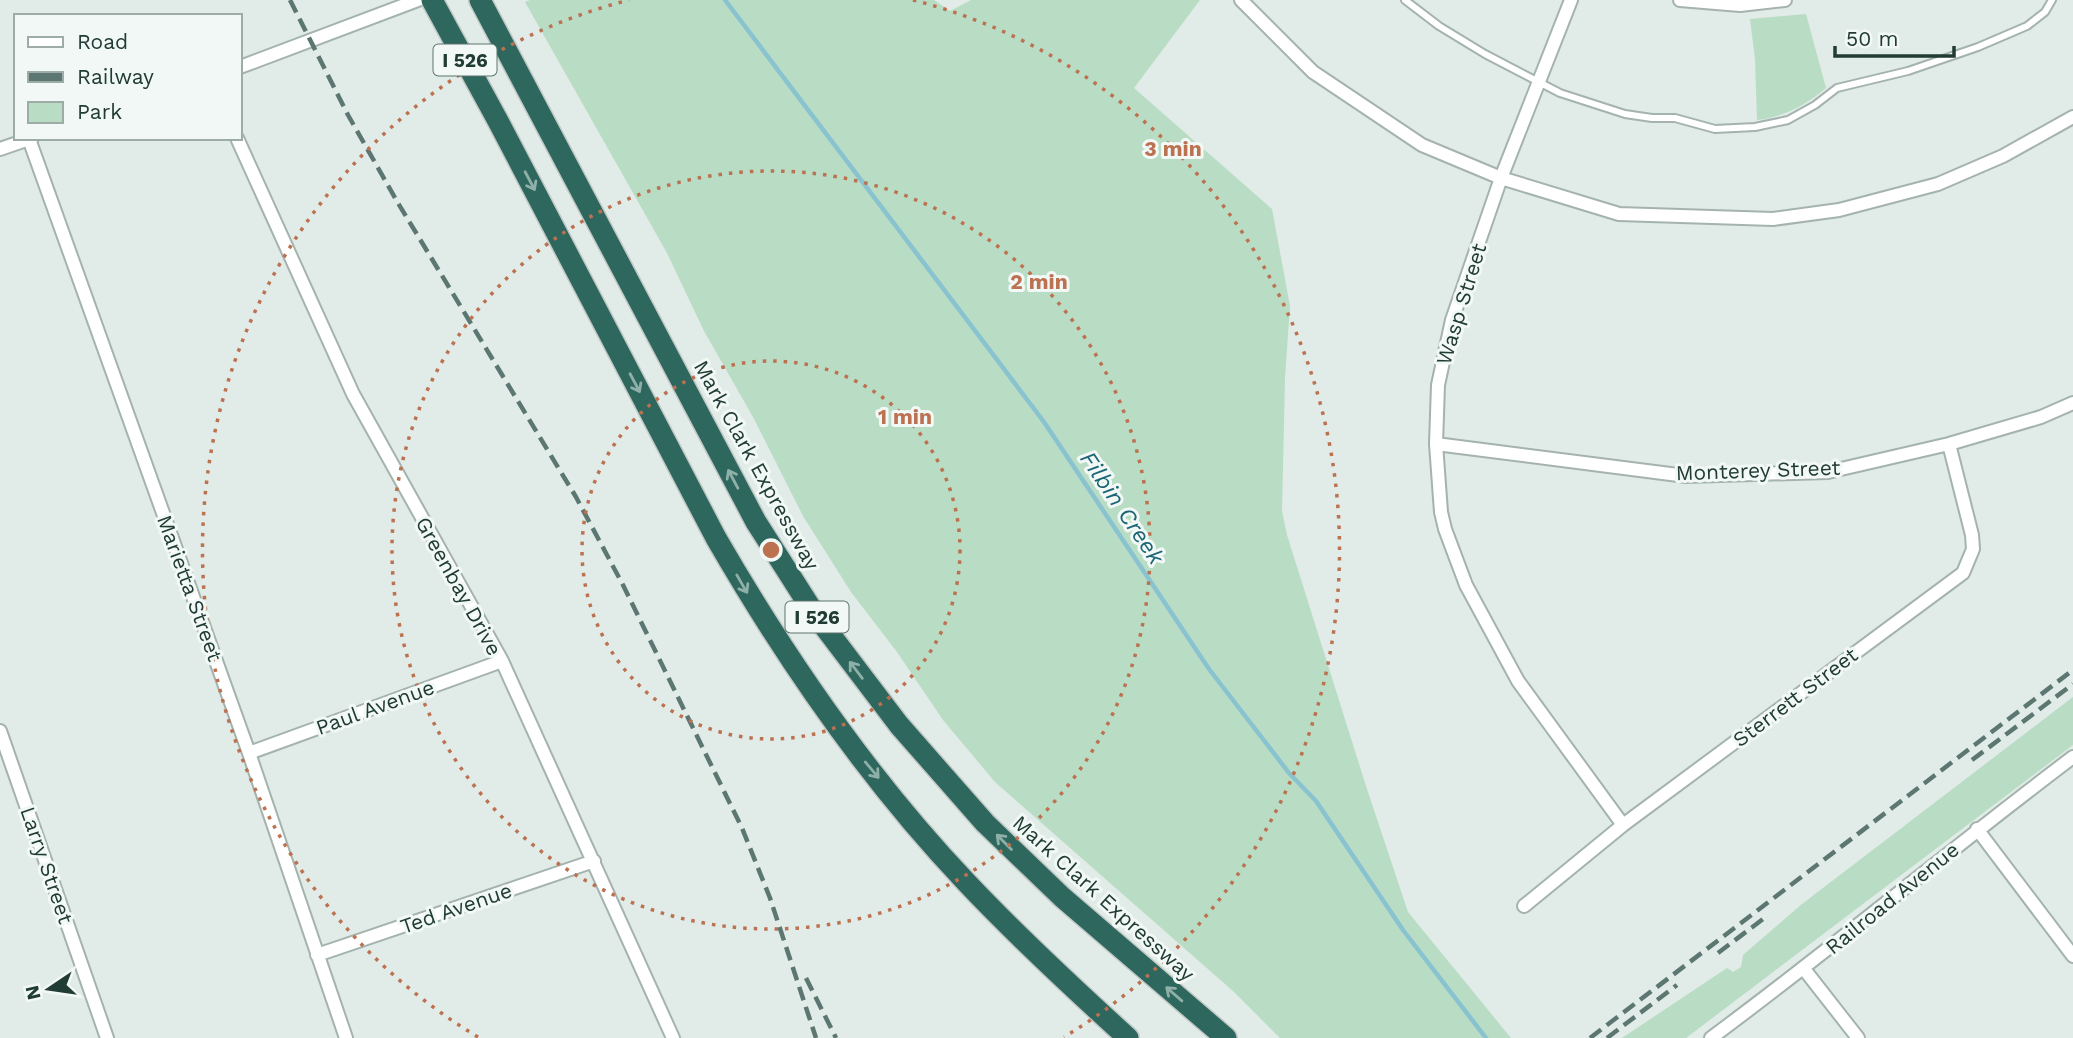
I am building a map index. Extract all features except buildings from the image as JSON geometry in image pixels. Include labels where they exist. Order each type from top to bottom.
[{"type":"highway","name":"I 526","points":[[432,0],[716,538],[749,596],[812,692],[848,742],[916,826],[966,882],[1128,1038]]},
{"type":"highway","name":"Mark Clark Expressway","points":[[480,0],[756,522],[814,613],[899,725],[985,822],[1062,897],[1226,1038]]},
{"type":"street","points":[[242,66],[418,0]]},
{"type":"street","points":[[1241,0],[1313,72],[1422,145],[1502,178],[1619,214],[1773,219],[1839,211],[1938,184],[2003,156],[2073,117]]},
{"type":"street","name":"Wasp Street","points":[[1571,0],[1502,178],[1452,320],[1438,385],[1436,444],[1441,512],[1466,585],[1518,681],[1623,825]]},
{"type":"street","points":[[1680,0],[1740,5],[1785,0]]},
{"type":"street","points":[[0,149],[28,140]]},
{"type":"street","name":"Marietta Street","points":[[31,140],[249,753],[346,1038]]},
{"type":"street","name":"Greenbay Drive","points":[[238,140],[353,394],[502,661],[673,1038]]},
{"type":"street","name":"Monterey Street","points":[[1436,444],[1686,476],[1828,472],[1949,444],[2041,417],[2073,403]]},
{"type":"street","name":"Sterrett Street","points":[[1524,906],[1623,825],[1963,573],[1973,549],[1972,535],[1949,444]]},
{"type":"street","name":"Paul Avenue","points":[[249,753],[502,661]]},
{"type":"street","name":"Larry Street","points":[[0,731],[107,1038]]},
{"type":"street","name":"Railroad Avenue","points":[[1711,1038],[1804,969],[1977,829],[2073,757]]},
{"type":"street","points":[[1977,829],[2073,956]]},
{"type":"street","name":"Ted Avenue","points":[[317,955],[594,861]]},
{"type":"street","points":[[1804,969],[1858,1038]]},
{"type":"lane","points":[[1405,0],[1439,26],[1485,54],[1560,93],[1625,114],[1675,118],[1714,129],[1755,127],[1788,120],[1815,105],[1837,88],[1908,71],[2027,26],[2045,12],[2052,0]]},
{"type":"green space","points":[[934,0],[950,11],[971,0],[1200,0],[1134,88],[1272,209],[1290,306],[1285,378],[1282,511],[1287,535],[1408,912],[1511,1038],[1280,1038],[1233,991],[995,782],[943,720],[897,652],[851,592],[803,516],[753,417],[704,331],[667,253],[525,2]]},
{"type":"green space","points":[[1806,14],[1826,88],[1794,109],[1757,120],[1755,59],[1750,19]]},
{"type":"green space","points":[[2073,697],[2073,745],[1686,1038],[1622,1038],[1727,968],[1733,972],[1741,967],[1743,955],[1802,904]]},
{"type":"waterway","name":"Filbin Creek","points":[[725,0],[1044,422],[1209,669],[1289,773],[1316,801],[1403,930],[1486,1038]]},
{"type":"railway","points":[[290,0],[348,115],[398,203],[576,497],[623,585],[742,828],[770,898],[816,1038]]},
{"type":"railway","points":[[1590,1038],[2073,670]]},
{"type":"railway","points":[[1972,760],[2073,684]]},
{"type":"railway","points":[[1718,953],[1763,919]]},
{"type":"railway","points":[[806,978],[836,1038]]},
{"type":"railway","points":[[1607,1038],[1677,985]]}]
